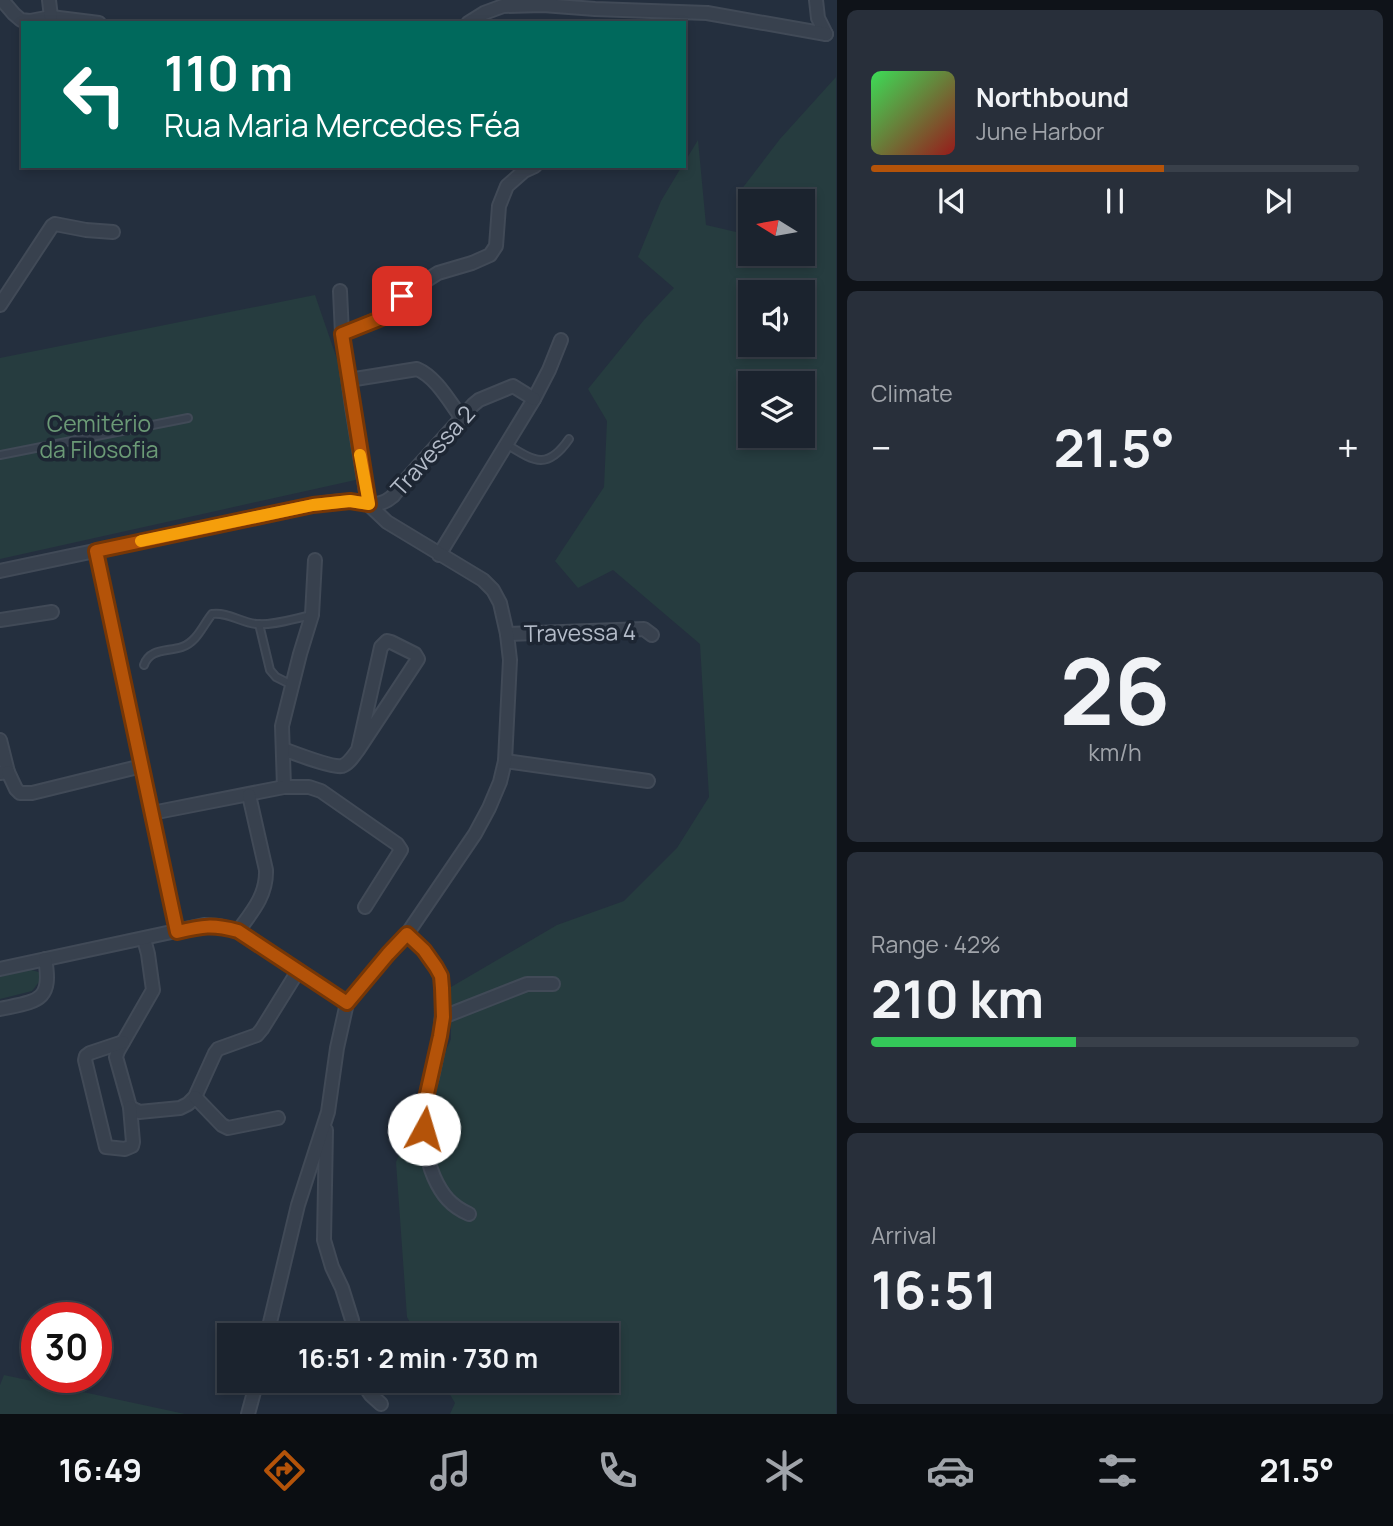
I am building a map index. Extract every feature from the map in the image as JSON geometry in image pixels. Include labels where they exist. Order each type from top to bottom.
[{"type":"street","points":[[2,0],[21,20],[51,17],[83,21]]},
{"type":"street","points":[[49,0],[51,17]]},
{"type":"street","points":[[816,0],[818,18],[831,31]]},
{"type":"street","points":[[471,21],[503,6],[543,5],[707,13],[831,31]]},
{"type":"street","points":[[342,334],[387,316],[402,296],[438,273],[490,255],[496,246],[499,206],[507,186],[531,168]]},
{"type":"street","points":[[0,305],[55,224],[97,232],[113,232]]},
{"type":"street","points":[[340,291],[342,334],[369,504],[387,522],[483,580],[493,590],[500,603],[510,660],[505,761],[489,808],[475,834],[407,934],[347,1003],[337,1048],[328,1112],[324,1240],[352,1323]]},
{"type":"street","points":[[439,555],[534,399],[561,340]]},
{"type":"street","points":[[349,380],[417,369],[431,378],[461,417]]},
{"type":"street","name":"Travessa 2","points":[[369,504],[380,504],[393,496],[479,400],[510,387],[518,388],[534,399]]},
{"type":"street","points":[[0,571],[313,505],[350,501],[369,504]]},
{"type":"street","points":[[96,551],[177,932]]},
{"type":"street","points":[[284,787],[282,726],[312,615],[315,560]]},
{"type":"street","points":[[0,620],[52,612]]},
{"type":"street","name":"Travessa 4","points":[[507,634],[644,629],[652,635]]},
{"type":"street","points":[[283,749],[332,765],[342,765],[351,760],[358,750],[418,659],[415,654],[391,642],[387,641],[381,647],[358,750]]},
{"type":"street","points":[[0,740],[4,773],[20,793],[32,793],[142,765]]},
{"type":"street","points":[[505,761],[648,781]]},
{"type":"street","points":[[152,813],[284,787],[321,790],[397,844],[401,850],[365,907]]},
{"type":"street","points":[[238,931],[257,905],[267,880],[249,795]]},
{"type":"street","points":[[0,968],[204,925],[219,926],[238,931],[347,1003]]},
{"type":"street","points":[[407,934],[424,950],[441,976],[443,1017],[424,1107],[425,1149],[432,1173],[444,1197],[459,1210],[470,1214]]},
{"type":"street","points":[[122,1042],[90,1053],[85,1060],[106,1147],[125,1149],[132,1146],[133,1142],[130,1107],[116,1057],[153,990],[144,939]]},
{"type":"street","points":[[0,1009],[34,1001],[42,995],[48,980],[45,959]]},
{"type":"street","points":[[130,1107],[139,1112],[180,1108],[188,1104],[195,1097],[215,1052],[257,1035],[298,971]]},
{"type":"street","points":[[443,1017],[527,984],[553,984]]},
{"type":"street","points":[[195,1097],[228,1128],[278,1118]]},
{"type":"street","points":[[270,1323],[299,1205],[328,1112]]},
{"type":"street","points":[[248,1414],[254,1393]]},
{"type":"street","points":[[370,1393],[381,1404]]},
{"type":"lane","points":[[0,456],[188,418]]},
{"type":"lane","points":[[506,444],[532,459],[549,459],[561,451],[569,439]]},
{"type":"lane","points":[[144,665],[147,657],[154,653],[183,647],[194,641],[212,614],[222,613],[259,624],[312,615]]},
{"type":"lane","points":[[259,624],[270,670],[276,677],[292,685]]},
{"type":"green space","points":[[836,77],[836,1414],[450,1414],[455,1403],[449,1393],[619,1393],[619,1323],[410,1323],[407,1317],[396,1162],[451,1039],[451,987],[557,925],[624,901],[677,848],[709,797],[700,644],[613,570],[578,588],[555,561],[604,487],[607,421],[588,389],[674,288],[638,257],[661,201],[681,168],[686,168],[686,160],[698,140],[706,225],[736,232],[738,215],[738,266],[816,266],[816,189],[742,189],[780,139]]},
{"type":"green space","name":"Cemitério da Filosofia","points":[[315,295],[338,362],[360,479],[0,559],[0,358]]},
{"type":"green space","points":[[25,968],[45,974],[32,991],[0,999],[0,973]]},
{"type":"green space","points":[[4,1375],[21,1379],[21,1393],[88,1393],[185,1414],[0,1414],[0,1385]]},
{"type":"slow traffic","points":[[141,541],[313,505],[350,501],[369,504],[360,455]]},
{"type":"route","points":[[402,296],[387,316],[342,334],[369,504],[350,501],[313,505],[96,551],[177,932],[204,925],[238,931],[347,1003],[407,934],[424,950],[441,976],[443,1017],[424,1107],[424,1129]]}]
